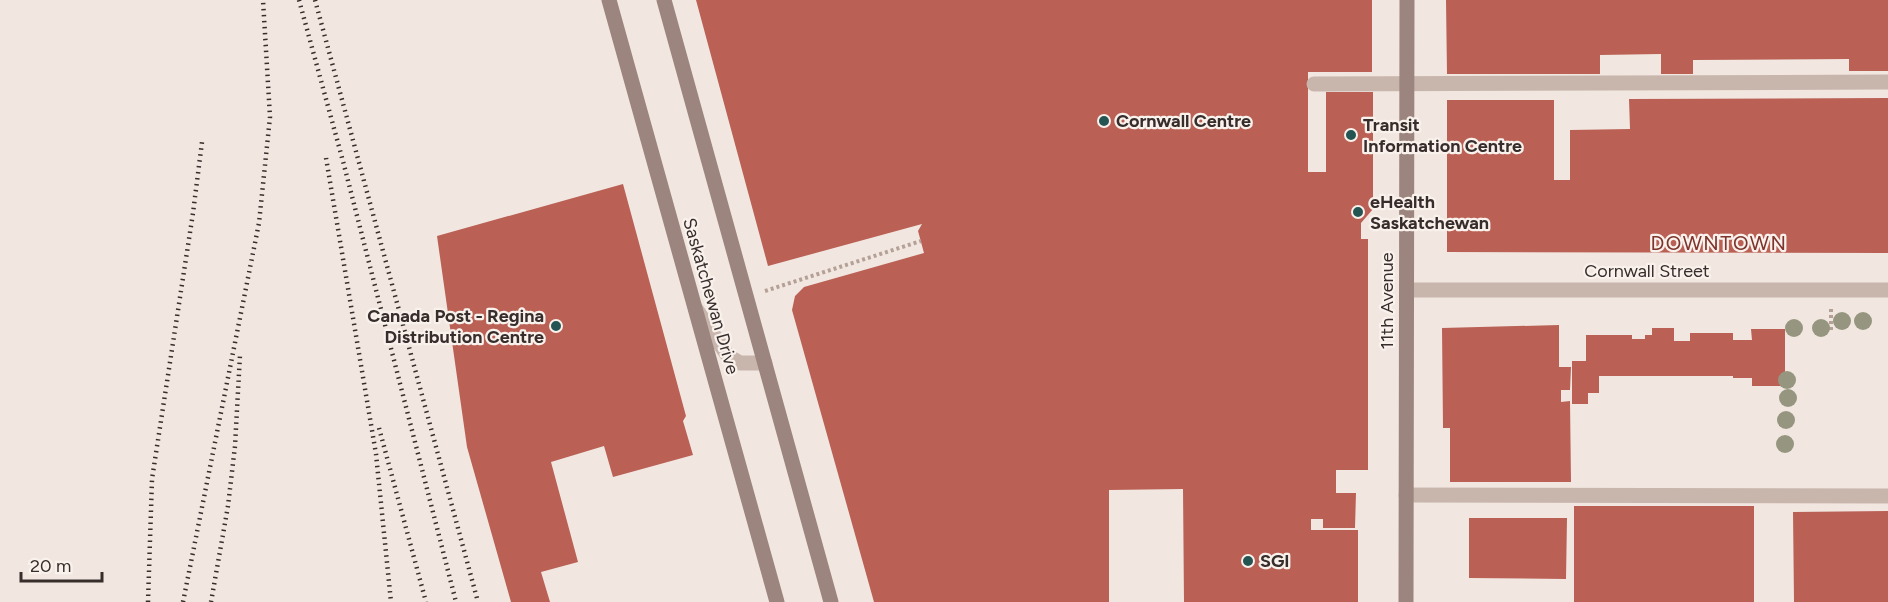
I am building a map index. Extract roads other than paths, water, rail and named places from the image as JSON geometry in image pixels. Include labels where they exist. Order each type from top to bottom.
[{"type":"main road","name":"Saskatchewan Drive","points":[[609,0],[777,602]]},
{"type":"main road","name":"Saskatchewan Drive","points":[[664,0],[831,602]]},
{"type":"main road","name":"11th Avenue","points":[[1406,602],[1407,0]]},
{"type":"street","points":[[1314,84],[1888,82]]},
{"type":"street","name":"Cornwall Street","points":[[1407,290],[1888,290]]},
{"type":"street","points":[[693,303],[728,356],[740,363],[765,363]]},
{"type":"street","points":[[1406,495],[1888,496]]},
{"type":"railway","points":[[183,602],[259,223],[270,117],[263,0]]},
{"type":"railway","points":[[299,0],[344,165],[456,602]]},
{"type":"railway","points":[[315,0],[478,602]]},
{"type":"railway","points":[[148,602],[152,479],[202,142]]},
{"type":"railway","points":[[326,158],[376,454],[391,602]]},
{"type":"railway","points":[[211,602],[228,506],[235,446],[240,355]]},
{"type":"railway","points":[[379,428],[426,602]]},
{"type":"place","name":"Cornwall Centre","points":[[1104,121]]},
{"type":"place","name":"Transit Information Centre","points":[[1351,135]]},
{"type":"place","name":"eHealth Saskatchewan","points":[[1358,212]]},
{"type":"place","name":"Canada Post - Regina Distribution Centre","points":[[556,326]]},
{"type":"place","name":"SGI","points":[[1248,561]]},
{"type":"district","name":"DOWNTOWN","points":[[1719,243]]}]
